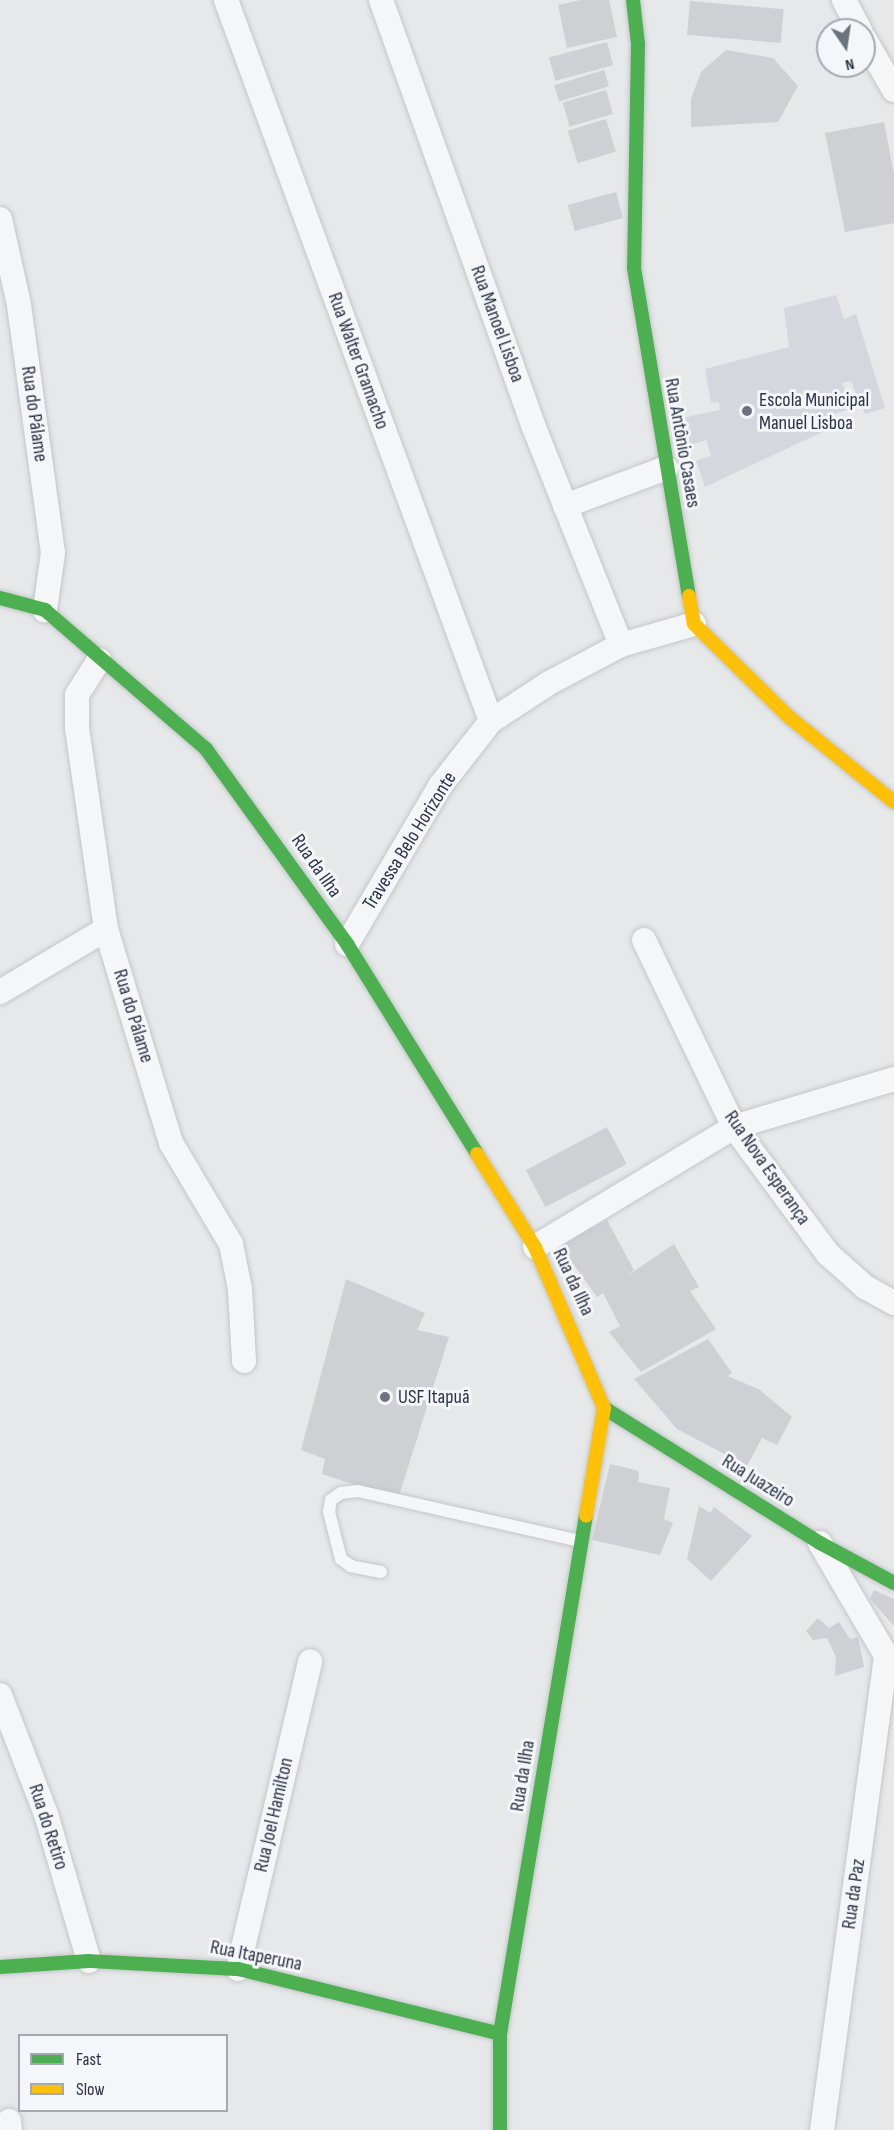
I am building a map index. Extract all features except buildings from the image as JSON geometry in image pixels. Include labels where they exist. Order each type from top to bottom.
[{"type":"main road","name":"Rua Antônio Casaes","points":[[633,0],[638,44],[634,268],[694,624]]},
{"type":"main road","points":[[0,598],[45,610]]},
{"type":"main road","name":"Rua da Ilha","points":[[45,610],[99,660],[206,749],[347,944],[535,1246],[574,1331],[604,1408],[500,2034],[500,2130]]},
{"type":"main road","points":[[694,624],[789,717],[894,802]]},
{"type":"main road","name":"Rua Juazeiro","points":[[604,1408],[820,1543],[894,1583]]},
{"type":"main road","name":"Rua Itaperuna","points":[[0,1967],[89,1961],[182,1963],[238,1969],[500,2034]]},
{"type":"street","name":"Rua Walter Gramacho","points":[[226,0],[491,721]]},
{"type":"street","name":"Rua Manoel Lisboa","points":[[381,0],[565,506],[621,645]]},
{"type":"street","points":[[844,0],[854,18]]},
{"type":"street","points":[[876,59],[894,90]]},
{"type":"street","name":"Rua do Pálame","points":[[0,219],[9,308],[53,553],[45,610]]},
{"type":"street","points":[[565,506],[666,468]]},
{"type":"street","name":"Travessa Belo Horizonte","points":[[347,944],[440,786],[491,721],[549,683],[621,645],[694,624]]},
{"type":"street","name":"Rua do Pálame","points":[[99,660],[77,695],[76,728],[106,929],[171,1143],[231,1244],[240,1289],[244,1361]]},
{"type":"street","points":[[0,992],[106,929]]},
{"type":"street","name":"Rua Nova Esperança","points":[[644,940],[734,1127],[828,1254],[865,1287],[894,1303]]},
{"type":"street","points":[[535,1246],[734,1127],[894,1079]]},
{"type":"street","points":[[820,1543],[890,1664]]},
{"type":"street","name":"Rua Joel Hamilton","points":[[238,1969],[310,1661]]},
{"type":"street","name":"Rua da Paz","points":[[822,2130],[890,1664]]},
{"type":"street","name":"Rua do Retiro","points":[[0,1695],[45,1814],[89,1961]]},
{"type":"lane","points":[[381,1572],[351,1566],[341,1559],[329,1512],[331,1500],[341,1493],[358,1491],[581,1541]]},
{"type":"shaded area","points":[[836,295],[844,319],[856,314],[885,408],[865,414],[851,381],[842,383],[852,408],[828,416],[831,428],[705,487],[696,461],[711,456],[706,440],[682,448],[677,419],[720,410],[719,402],[711,403],[705,369],[789,347],[784,308]]},
{"type":"traffic: fast","points":[[633,0],[638,44],[634,268],[689,596]]},
{"type":"traffic: fast","points":[[0,598],[45,610],[206,749],[347,944],[477,1154]]},
{"type":"traffic: fast","points":[[604,1408],[820,1543],[894,1583]]},
{"type":"traffic: fast","points":[[500,2130],[500,2034],[586,1515]]},
{"type":"traffic: fast","points":[[0,1967],[89,1961],[238,1969],[500,2034]]},
{"type":"traffic: slow","points":[[689,596],[694,624],[789,717],[894,802]]},
{"type":"traffic: slow","points":[[477,1154],[535,1247],[604,1408],[586,1515]]},
{"type":"place","name":"Escola Municipal Manuel Lisboa","points":[[747,411]]},
{"type":"place","name":"USF Itapuã","points":[[385,1397]]}]
